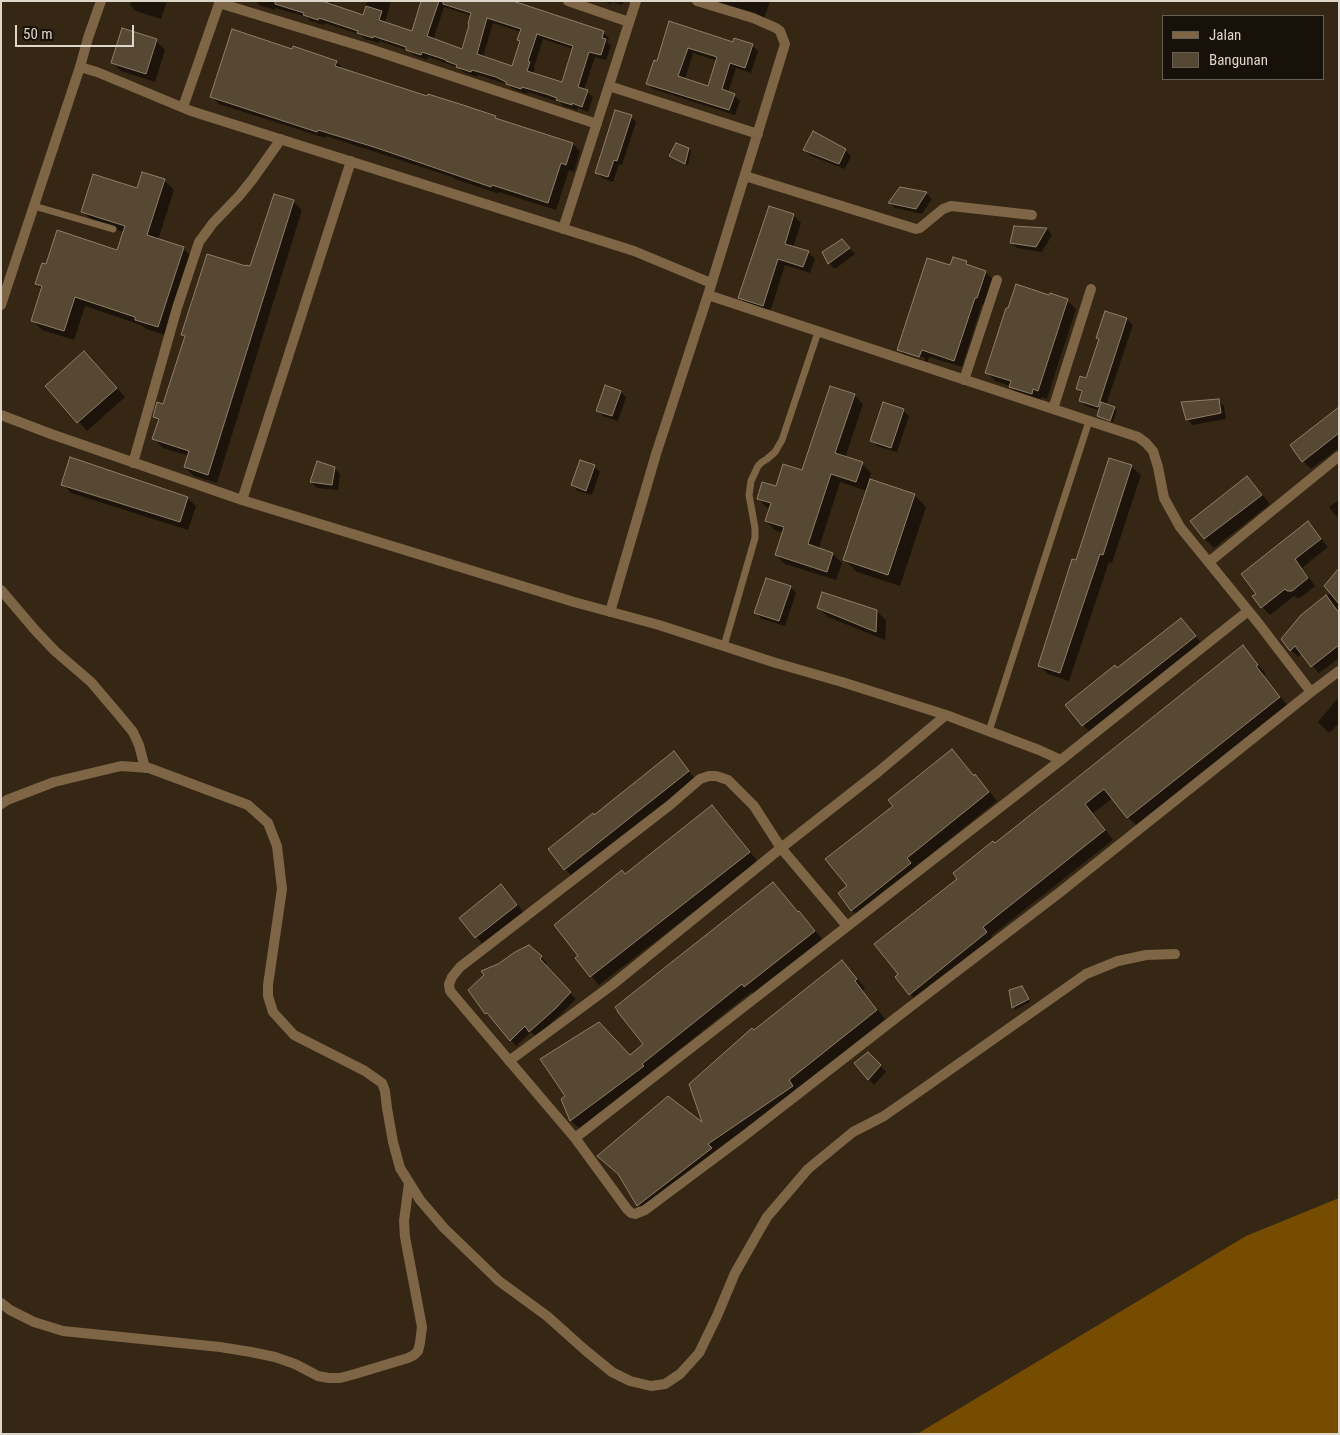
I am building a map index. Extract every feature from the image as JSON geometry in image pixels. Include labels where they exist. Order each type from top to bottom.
[{"type":"street","points":[[1,305],[101,1]]},
{"type":"street","points":[[568,1],[629,22]]},
{"type":"street","points":[[563,229],[636,1]]},
{"type":"street","points":[[610,612],[656,454],[708,295],[785,44],[782,34],[776,28],[753,18],[697,1]]},
{"type":"street","points":[[183,108],[220,2],[367,48],[596,124]]},
{"type":"street","points":[[80,67],[97,72],[183,108],[634,251],[711,283]]},
{"type":"street","points":[[609,86],[758,134]]},
{"type":"street","points":[[133,462],[177,308],[199,242],[213,223],[252,180],[281,139]]},
{"type":"street","points":[[242,500],[351,161]]},
{"type":"street","points":[[745,176],[916,229],[920,228],[943,209],[952,206],[1032,215]]},
{"type":"street","points":[[964,380],[996,280]]},
{"type":"street","points":[[1054,409],[1091,290]]},
{"type":"street","points":[[708,295],[1138,437],[1153,451],[1164,498],[1180,527],[1311,692]]},
{"type":"street","points":[[1,414],[52,434],[242,500],[574,602],[659,625],[946,715],[1061,760]]},
{"type":"street","points":[[1209,562],[1339,456]]},
{"type":"street","points":[[1,590],[35,630],[91,682],[120,714],[133,732],[139,745],[145,768]]},
{"type":"street","points":[[575,1138],[1061,760],[1248,611]]},
{"type":"street","points":[[847,926],[782,848],[754,806],[728,780],[709,776],[700,779],[670,805],[460,967],[449,984],[450,991],[575,1138],[627,1210],[635,1214],[645,1210],[744,1136],[1059,893],[1339,671]]},
{"type":"street","points":[[509,1061],[612,985],[878,772],[946,715]]},
{"type":"street","points":[[1,804],[54,782],[121,766],[145,768],[248,805],[268,823],[277,846],[282,889],[268,984],[268,996],[273,1012],[294,1035],[365,1071],[382,1083],[400,1168],[420,1200],[444,1228],[499,1281],[547,1316],[584,1350],[612,1372],[630,1381],[651,1386],[665,1384],[680,1374],[699,1352],[735,1273],[767,1217],[808,1169],[853,1132],[884,1116],[917,1094],[1086,974],[1118,961],[1146,955],[1175,954]]},
{"type":"street","points":[[1,1303],[10,1310],[34,1322],[63,1331],[220,1347],[251,1352],[275,1357],[295,1364],[318,1376],[328,1378],[340,1378],[355,1374],[408,1358],[418,1351],[420,1344],[422,1327],[404,1229],[409,1183]]},
{"type":"lane","points":[[34,206],[113,229]]},
{"type":"lane","points":[[724,646],[755,538],[750,495],[751,481],[758,466],[775,452],[782,440],[818,332]]},
{"type":"lane","points":[[989,731],[1089,421]]},
{"type":"shaded area","points":[[1339,1198],[1339,1434],[917,1434],[1246,1236]]},
{"type":"building","points":[[275,1],[322,1],[363,15],[366,6],[382,11],[379,20],[412,31],[421,1],[439,1],[427,36],[462,49],[471,13],[443,4],[443,1],[513,1],[604,31],[602,38],[606,39],[601,55],[589,52],[578,87],[588,90],[582,107],[556,100],[557,98],[546,94],[506,84],[506,82],[496,77],[472,70],[471,72],[456,67],[457,65],[446,60],[422,52],[421,55],[406,50],[406,47],[373,36],[373,38],[357,33],[358,31],[319,18],[318,20],[303,15],[304,13],[275,4]],"holes":[[[487,18],[521,29],[517,40],[520,41],[512,66],[477,54]],[[537,34],[573,46],[562,82],[527,71],[530,62],[528,61]]]},
{"type":"building","points":[[669,21],[733,42],[734,38],[753,44],[745,68],[730,63],[722,89],[735,94],[729,110],[646,84],[654,60],[657,61]],"holes":[[[688,48],[717,57],[708,86],[678,76]]]},
{"type":"building","points":[[122,28],[157,39],[146,74],[111,63]]},
{"type":"building","points":[[232,29],[292,49],[293,46],[337,61],[335,66],[427,96],[428,94],[463,105],[496,116],[495,118],[573,143],[566,165],[561,163],[548,203],[492,185],[491,187],[374,147],[318,130],[317,132],[210,97]]},
{"type":"building","points":[[615,110],[632,115],[617,161],[614,160],[608,177],[595,173]]},
{"type":"building","points":[[813,131],[846,149],[839,164],[803,150]]},
{"type":"building","points":[[676,143],[689,148],[685,164],[669,156]]},
{"type":"building","points":[[142,172],[165,179],[147,235],[184,247],[158,327],[135,320],[135,317],[75,297],[64,331],[31,321],[42,286],[35,284],[42,263],[46,264],[57,230],[117,250],[125,226],[81,212],[93,174],[137,188]]},
{"type":"building","points":[[900,187],[927,192],[916,209],[888,203]]},
{"type":"building","points":[[274,194],[294,200],[208,475],[184,467],[189,451],[152,439],[159,419],[153,417],[157,402],[163,404],[185,336],[181,335],[207,254],[250,266]]},
{"type":"building","points":[[769,206],[794,214],[785,244],[809,251],[803,267],[778,259],[763,306],[738,298]]},
{"type":"building","points":[[1014,226],[1047,228],[1036,247],[1010,243]]},
{"type":"building","points":[[842,239],[850,248],[828,264],[822,252]]},
{"type":"building","points":[[953,257],[967,261],[966,264],[986,271],[954,361],[922,350],[919,357],[897,350],[927,258],[950,265]]},
{"type":"building","points":[[1016,284],[1068,299],[1038,391],[1033,389],[1032,394],[1009,387],[1011,381],[985,373],[1006,308],[1008,308]]},
{"type":"building","points":[[1105,311],[1127,318],[1098,407],[1079,401],[1082,391],[1076,389],[1080,376],[1086,378],[1099,339],[1096,338]]},
{"type":"building","points":[[84,351],[117,388],[77,423],[45,386]]},
{"type":"building","points":[[605,385],[621,391],[612,416],[596,411]]},
{"type":"building","points":[[830,386],[855,394],[835,453],[863,462],[856,482],[831,474],[808,544],[833,553],[827,572],[775,555],[784,527],[765,521],[771,503],[757,499],[762,482],[776,486],[783,464],[802,470]]},
{"type":"building","points":[[1219,399],[1221,413],[1186,420],[1181,402]]},
{"type":"building","points":[[883,402],[904,409],[891,448],[870,441]]},
{"type":"building","points":[[1101,402],[1115,407],[1110,421],[1097,416]]},
{"type":"building","points":[[1339,407],[1339,433],[1302,462],[1290,445]]},
{"type":"building","points":[[70,457],[188,497],[180,522],[61,485]]},
{"type":"building","points":[[1109,458],[1132,465],[1103,555],[1100,554],[1060,673],[1038,666],[1072,559],[1076,560]]},
{"type":"building","points":[[580,460],[595,465],[586,491],[571,485]]},
{"type":"building","points":[[317,461],[335,467],[332,485],[310,482]]},
{"type":"building","points":[[1247,476],[1262,495],[1204,539],[1190,521]]},
{"type":"building","points":[[870,479],[915,494],[888,575],[843,560]]},
{"type":"building","points":[[1308,521],[1321,539],[1295,559],[1308,578],[1292,591],[1285,589],[1261,608],[1252,596],[1256,594],[1241,574]]},
{"type":"building","points":[[1339,568],[1339,604],[1324,586]]},
{"type":"building","points":[[766,578],[791,586],[779,621],[754,613]]},
{"type":"building","points":[[822,592],[877,610],[876,632],[817,608]]},
{"type":"building","points":[[1326,595],[1339,613],[1339,645],[1311,667],[1295,646],[1290,651],[1281,639],[1301,615]]},
{"type":"building","points":[[1181,618],[1196,636],[1082,726],[1065,705],[1115,665],[1117,668]]},
{"type":"building","points":[[1243,645],[1258,665],[1256,666],[1280,697],[1127,818],[1104,789],[1085,804],[1105,830],[983,927],[987,932],[909,995],[895,977],[898,974],[874,944],[957,879],[953,873],[993,841],[995,843]]},
{"type":"building","points":[[952,749],[989,792],[907,858],[911,863],[851,911],[838,893],[847,886],[825,859],[893,806],[888,800]]},
{"type":"building","points":[[674,751],[689,771],[564,870],[548,849]]},
{"type":"building","points":[[712,805],[750,852],[590,977],[575,958],[578,956],[554,925],[622,870],[625,874]]},
{"type":"building","points":[[773,882],[815,931],[744,987],[742,984],[642,1064],[644,1066],[570,1121],[561,1099],[565,1096],[540,1059],[599,1022],[630,1055],[643,1044],[615,1007]]},
{"type":"building","points":[[501,884],[517,905],[475,938],[459,918]]},
{"type":"building","points":[[529,945],[542,956],[540,959],[571,992],[529,1032],[525,1026],[510,1041],[487,1013],[485,1014],[468,990],[484,975],[481,971],[498,964]]},
{"type":"building","points":[[842,960],[877,1010],[789,1080],[793,1086],[708,1144],[712,1148],[637,1206],[618,1174],[597,1156],[668,1096],[702,1122],[689,1084],[752,1028],[754,1030]]},
{"type":"building","points":[[1022,986],[1029,999],[1012,1008],[1009,990]]},
{"type":"building","points":[[868,1052],[881,1065],[868,1080],[854,1063]]}]
